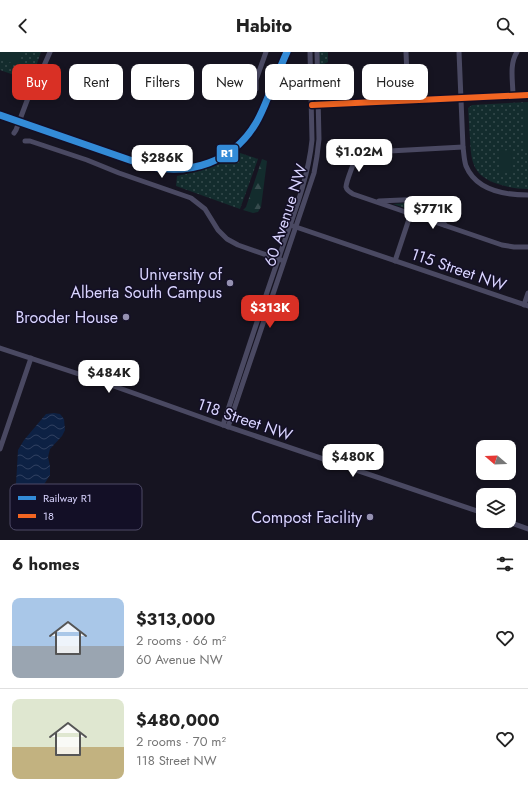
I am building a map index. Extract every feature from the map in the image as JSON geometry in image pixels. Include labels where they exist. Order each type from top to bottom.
[{"type":"street","points":[[14,133],[28,98],[50,52]]},
{"type":"street","points":[[257,77],[266,52]]},
{"type":"street","name":"60 Avenue NW","points":[[293,226],[310,161],[312,140],[312,105],[310,52]]},
{"type":"street","name":"60 Avenue NW","points":[[225,426],[281,260],[311,183],[316,164],[319,139],[317,52]]},
{"type":"street","points":[[406,52],[406,64]]},
{"type":"street","points":[[459,52],[463,148],[467,168],[478,182],[490,188],[517,195],[528,195]]},
{"type":"street","points":[[513,96],[513,65],[517,52]]},
{"type":"street","points":[[428,99],[528,95]]},
{"type":"street","points":[[312,105],[408,100]]},
{"type":"street","points":[[25,141],[30,141],[68,153],[191,198],[207,212],[218,230],[227,239],[238,245],[281,260]]},
{"type":"street","points":[[463,148],[363,152],[358,154],[355,160],[347,182],[347,189],[350,192],[502,245],[528,247]]},
{"type":"street","points":[[376,201],[424,199],[429,202],[445,225]]},
{"type":"street","points":[[395,261],[411,213]]},
{"type":"street","name":"115 Street NW","points":[[293,226],[526,305]]},
{"type":"street","points":[[526,305],[528,293]]},
{"type":"street","name":"118 Street NW","points":[[0,348],[476,511]]},
{"type":"street","points":[[0,449],[31,358]]},
{"type":"street","points":[[516,525],[528,529]]},
{"type":"green space","points":[[0,52],[41,52],[37,64],[12,64],[12,74],[0,70]]},
{"type":"green space","points":[[0,52],[23,52],[18,64],[0,59]]},
{"type":"green space","points":[[319,52],[328,52],[328,62],[320,64]]},
{"type":"green space","points":[[528,102],[528,189],[509,187],[490,181],[478,172],[471,155],[468,108],[472,105]]},
{"type":"green space","points":[[528,103],[528,150],[525,150],[524,105]]},
{"type":"green space","points":[[511,150],[512,171],[500,171],[499,151]]},
{"type":"green space","points":[[237,152],[258,159],[240,209],[176,186],[177,176],[216,165]]},
{"type":"green space","points":[[262,159],[267,161],[261,207],[258,212],[253,213],[243,210],[246,207]]},
{"type":"green space","points":[[424,202],[435,218],[393,204]]},
{"type":"water","points":[[46,414],[60,414],[64,419],[65,430],[62,436],[50,449],[48,457],[50,475],[44,484],[16,484],[18,450],[24,440]]},
{"type":"rail line","name":"R1","points":[[0,115],[147,166],[163,169],[194,167],[209,163],[223,156],[235,148],[246,136],[260,115],[287,52]]},
{"type":"transit line","name":"18","points":[[312,105],[528,95]]},
{"type":"place","name":"University of Alberta South Campus","points":[[230,283]]},
{"type":"place","name":"Brooder House","points":[[126,317]]},
{"type":"place","name":"Compost Facility","points":[[370,517]]}]
